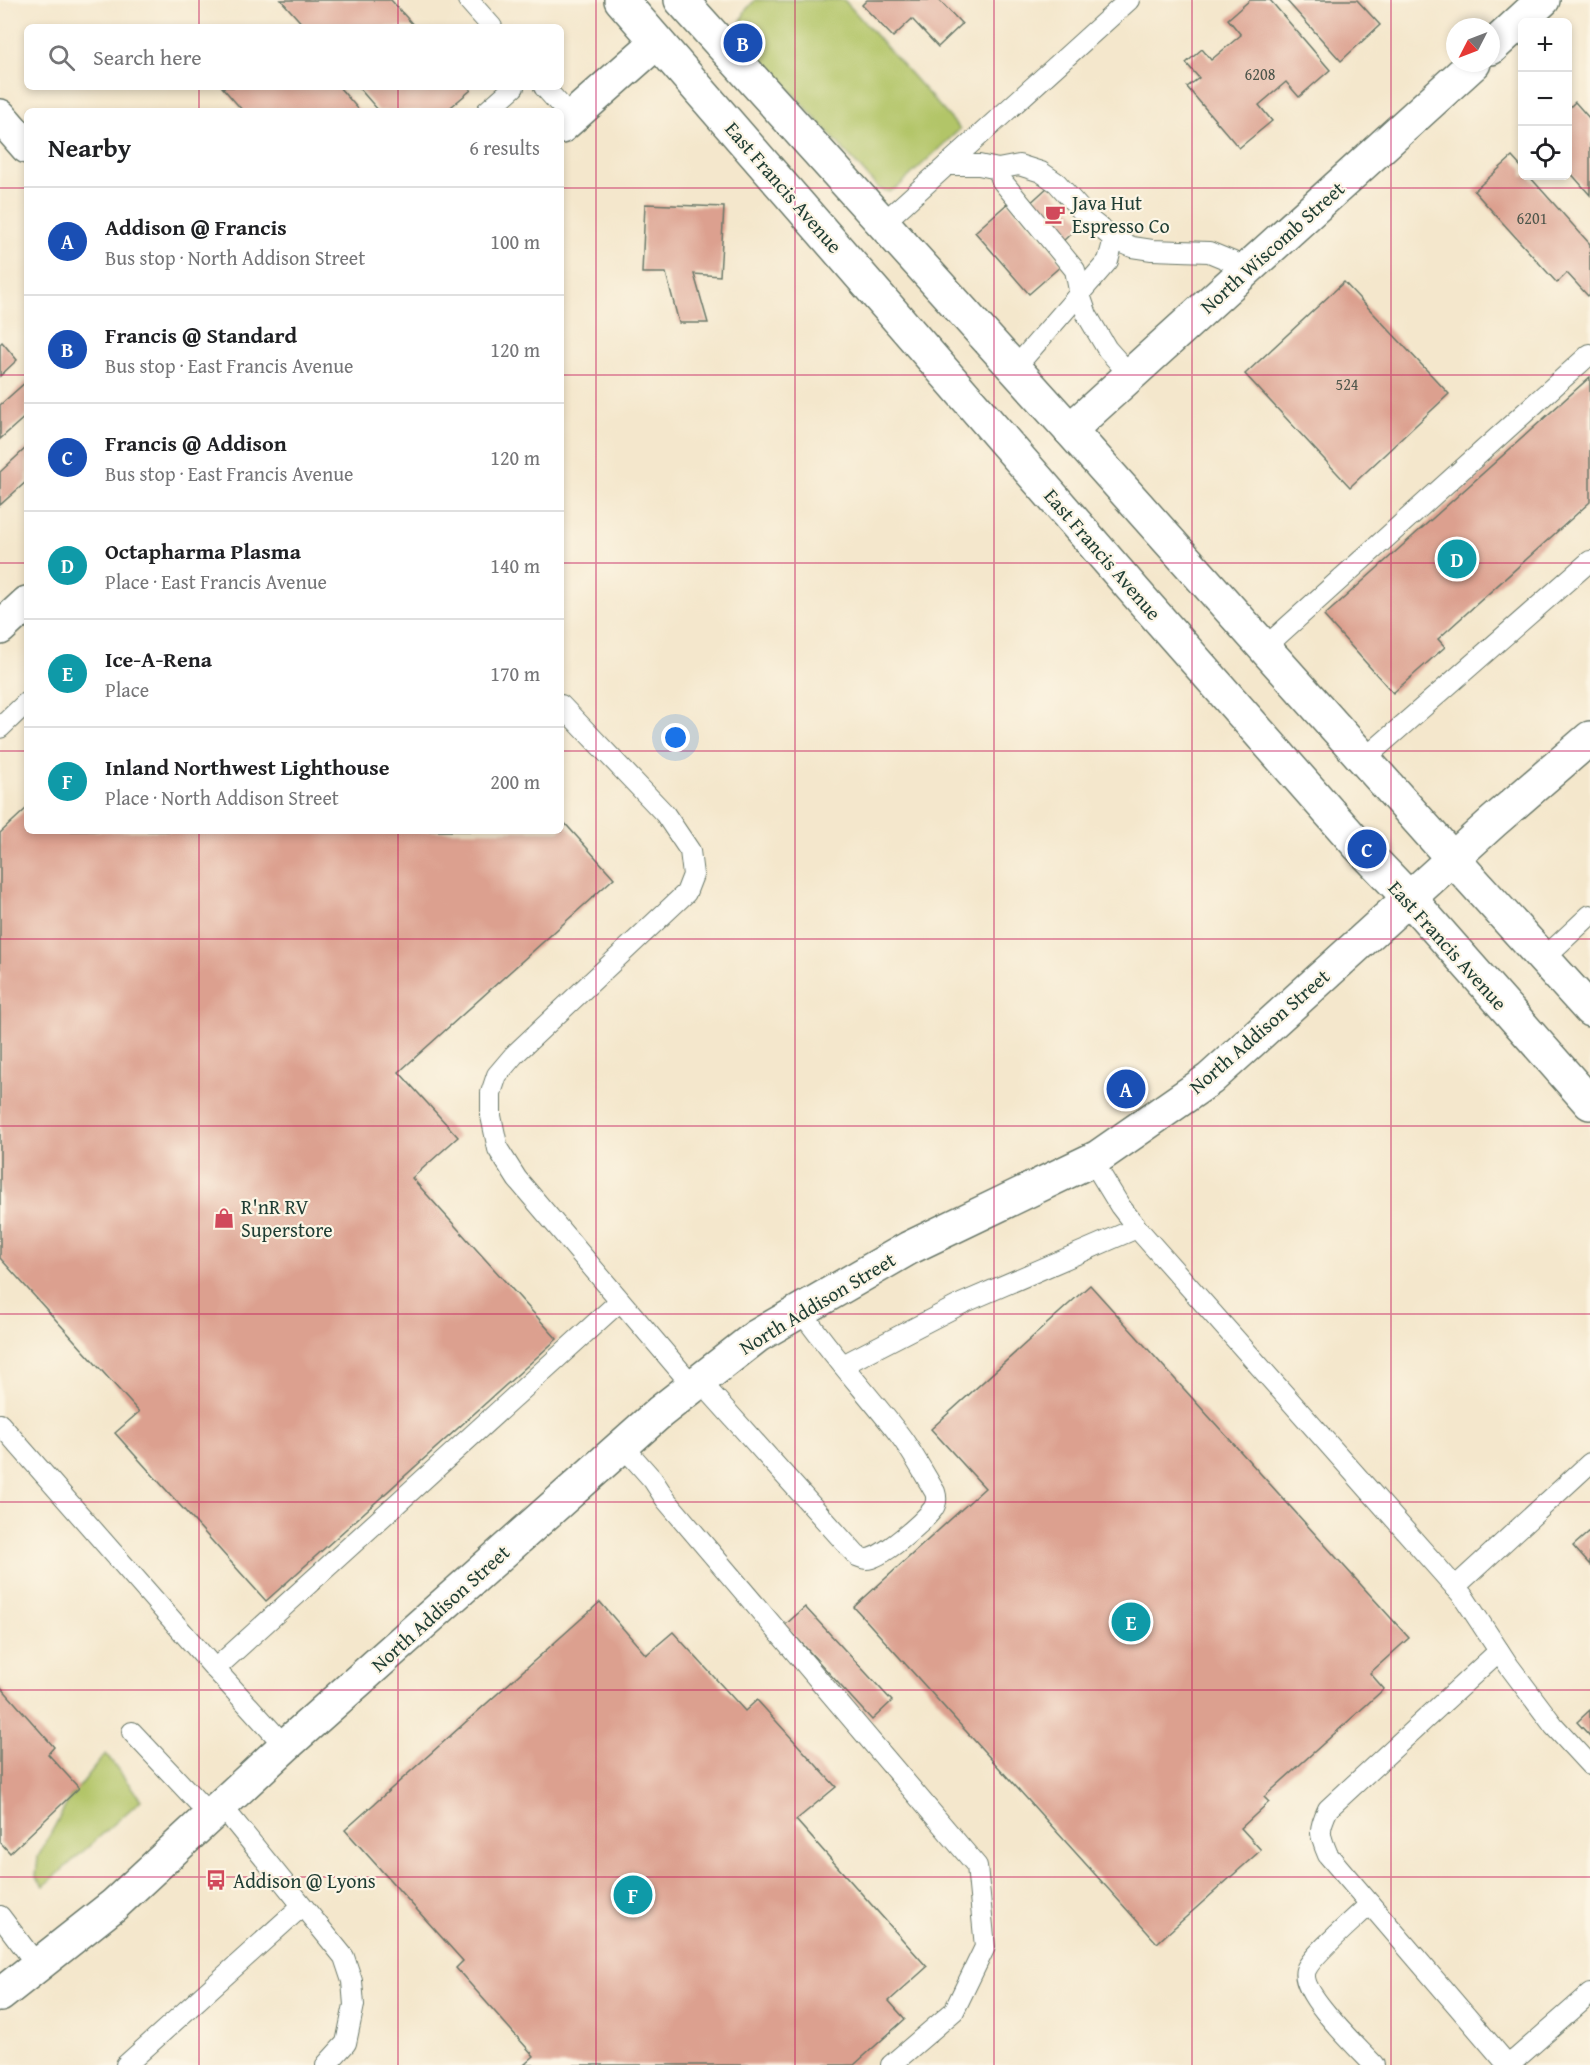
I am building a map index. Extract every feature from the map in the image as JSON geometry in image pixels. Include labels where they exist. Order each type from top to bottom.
[{"type":"street","name":"East Francis Avenue","points":[[621,0],[1359,846],[1409,898],[1590,1103]]},
{"type":"street","points":[[1500,40],[1543,0]]},
{"type":"street","points":[[692,4],[883,224],[1590,1010]]},
{"type":"street","points":[[566,122],[657,42]]},
{"type":"street","name":"North Wiscomb Street","points":[[1070,430],[1464,72]]},
{"type":"street","points":[[0,116],[24,144]]},
{"type":"street","points":[[0,628],[24,606]]},
{"type":"street","name":"North Addison Street","points":[[0,1995],[114,1905],[285,1746],[660,1412],[757,1336],[909,1248],[1092,1160],[1210,1079],[1409,898],[1590,738]]},
{"type":"lane","points":[[468,0],[489,24]]},
{"type":"lane","points":[[883,224],[1129,0]]},
{"type":"lane","points":[[490,108],[511,90]]},
{"type":"lane","points":[[546,90],[557,108]]},
{"type":"lane","points":[[946,165],[979,165],[998,169],[1019,165],[1041,172],[1057,183],[1090,220],[1114,239],[1132,247],[1152,250],[1209,252],[1248,268]]},
{"type":"lane","points":[[998,169],[1002,181],[1075,270],[1087,315],[1107,349],[1130,375]]},
{"type":"lane","points":[[1014,369],[1108,261],[1114,239]]},
{"type":"lane","points":[[1264,648],[1590,354]]},
{"type":"lane","points":[[1363,760],[1590,561]]},
{"type":"lane","points":[[0,728],[24,705]]},
{"type":"lane","points":[[564,708],[665,814],[690,850],[693,874],[686,893],[514,1055],[497,1075],[491,1093],[491,1116],[498,1149],[517,1179],[620,1301],[696,1384],[857,1556],[866,1559],[878,1556],[894,1545],[933,1509],[937,1499],[935,1492],[900,1435],[826,1347],[801,1311]]},
{"type":"lane","points":[[1544,958],[1590,915]]},
{"type":"lane","points":[[1092,1160],[1120,1206],[1137,1228],[1463,1596],[1499,1651],[1554,1726],[1590,1765]]},
{"type":"lane","points":[[843,1365],[963,1303],[1137,1228]]},
{"type":"lane","points":[[214,1669],[620,1301]]},
{"type":"lane","points":[[0,1424],[214,1669],[285,1746]]},
{"type":"lane","points":[[622,1445],[653,1480],[666,1500],[977,1866],[985,1947],[954,2011],[891,2065]]},
{"type":"lane","points":[[1455,1587],[1590,1463]]},
{"type":"lane","points":[[1499,1651],[1328,1809],[1319,1827],[1328,1855],[1508,2065],[1590,1994]]},
{"type":"lane","points":[[132,1732],[216,1810],[302,1906],[344,1957],[352,1981],[354,2005],[346,2043],[326,2065]]},
{"type":"lane","points":[[1370,1904],[1313,1959],[1305,1972],[1306,1983],[1318,2003],[1374,2065]]},
{"type":"lane","points":[[126,2065],[302,1906]]},
{"type":"lane","points":[[0,1916],[37,1965]]},
{"type":"green space","points":[[755,0],[844,0],[960,129],[898,187],[889,192],[879,189],[745,40],[739,27],[745,11]]},
{"type":"green space","points":[[106,1754],[141,1800],[44,1886],[36,1877],[38,1857],[71,1796]]},
{"type":"building","points":[[281,0],[391,0],[412,24],[302,24]]},
{"type":"building","points":[[867,0],[939,0],[962,24],[938,47],[912,19],[893,37],[862,5]]},
{"type":"building","points":[[1250,0],[1270,0],[1330,70],[1299,97],[1286,82],[1259,105],[1272,121],[1239,148],[1187,87],[1199,78],[1186,63],[1202,49],[1211,60],[1241,35],[1228,19]]},
{"type":"building","points":[[1286,0],[1357,0],[1380,25],[1341,61]]},
{"type":"building","points":[[225,90],[342,90],[357,108],[240,108]]},
{"type":"building","points":[[361,90],[471,90],[450,108],[376,108]]},
{"type":"building","points":[[1575,102],[1590,119],[1590,195],[1572,175],[1572,105]]},
{"type":"building","points":[[1512,157],[1518,164],[1518,180],[1533,180],[1590,244],[1590,294],[1588,296],[1567,273],[1557,283],[1474,191]]},
{"type":"building","name":"Java Hut Espresso Co","points":[[1049,186],[1083,222],[1061,243],[1027,206]]},
{"type":"building","points":[[1008,203],[1062,265],[1029,294],[975,232]]},
{"type":"building","points":[[645,204],[724,207],[720,276],[694,274],[708,323],[679,323],[666,273],[642,273]]},
{"type":"building","points":[[1344,282],[1449,394],[1350,487],[1245,374]]},
{"type":"building","points":[[2,342],[17,360],[0,376],[0,344]]},
{"type":"building","points":[[1590,377],[1590,502],[1438,639],[1445,647],[1393,693],[1324,616]]},
{"type":"building","points":[[24,384],[24,418],[0,439],[0,405]]},
{"type":"building","points":[[24,450],[24,484],[0,505],[0,472]]},
{"type":"building","name":"R'nR RV Superstore","points":[[24,811],[24,834],[564,834],[564,822],[614,878],[399,1072],[458,1137],[412,1178],[557,1339],[266,1601],[115,1433],[139,1412],[0,1258],[0,833]]},
{"type":"building","points":[[1090,1285],[1409,1638],[1370,1673],[1384,1689],[1264,1797],[1269,1802],[1241,1828],[1261,1850],[1157,1943],[854,1607],[985,1488],[931,1429]]},
{"type":"building","points":[[1590,1531],[1590,1565],[1573,1546]]},
{"type":"building","points":[[600,1602],[646,1655],[673,1632],[745,1711],[757,1700],[836,1787],[796,1820],[927,1967],[889,2001],[905,2019],[854,2065],[524,2065],[534,2056],[456,1968],[463,1961],[345,1830]]},
{"type":"building","points":[[805,1607],[892,1701],[872,1720],[785,1625]]},
{"type":"building","points":[[0,1686],[54,1747],[48,1754],[79,1788],[10,1853],[0,1842]]},
{"type":"building","points":[[1590,1710],[1590,1736],[1577,1722]]},
{"type":"place","name":"Francis @ Standard","points":[[743,43]]},
{"type":"place","name":"Java Hut Espresso Co","points":[[1055,214]]},
{"type":"place","name":"Octapharma Plasma","points":[[1457,559]]},
{"type":"place","name":"Francis @ Addison","points":[[1367,849]]},
{"type":"place","name":"Addison @ Francis","points":[[1126,1089]]},
{"type":"place","name":"R'nR RV Superstore","points":[[224,1218]]},
{"type":"place","name":"Ice-A-Rena","points":[[1131,1622]]},
{"type":"place","name":"Addison @ Lyons","points":[[216,1880]]},
{"type":"place","name":"Inland Northwest Lighthouse","points":[[633,1895]]}]
